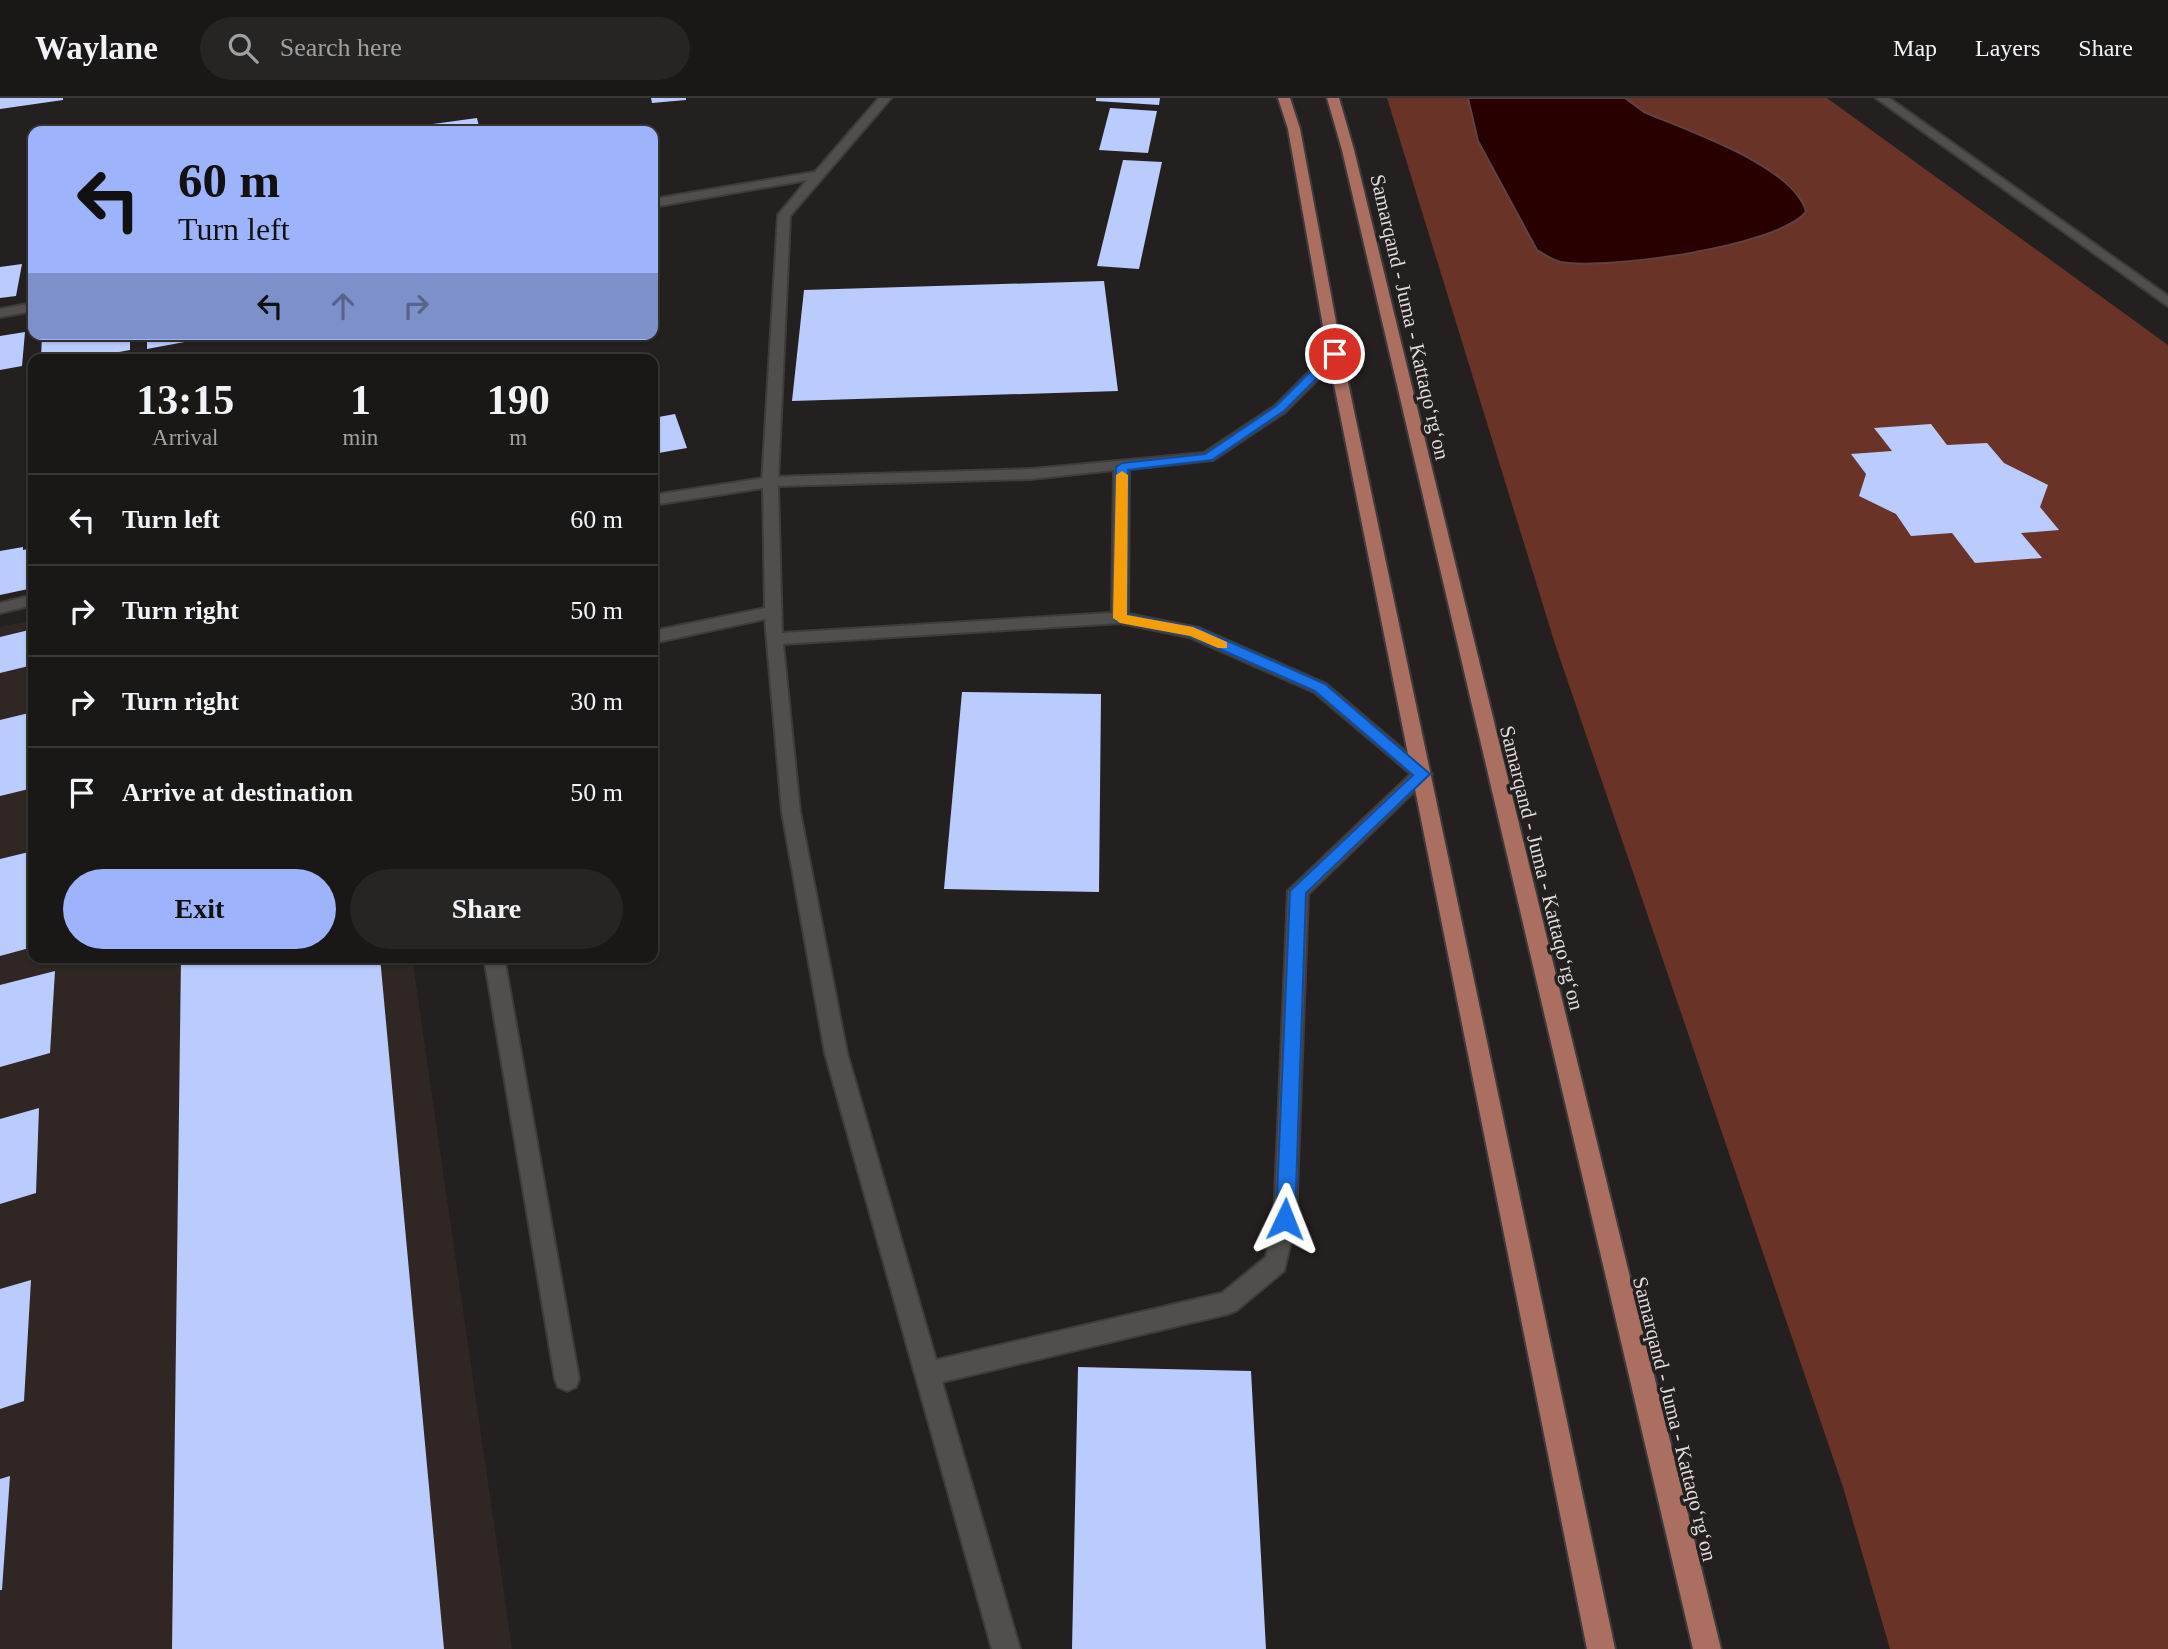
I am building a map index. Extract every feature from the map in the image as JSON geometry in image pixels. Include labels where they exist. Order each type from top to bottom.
[{"type":"main road","points":[[1284,98],[1294,129],[1335,354],[1601,1649]]},
{"type":"main road","name":"Samarqand - Juma - Kattaqo‘rg‘on","points":[[1333,98],[1348,150],[1371,257],[1707,1649]]},
{"type":"street","points":[[885,98],[784,215],[770,482],[774,639],[791,812],[836,1053],[1006,1649]]},
{"type":"street","points":[[1882,98],[2168,302]]},
{"type":"street","points":[[658,202],[818,175]]},
{"type":"street","points":[[0,313],[28,308]]},
{"type":"street","points":[[658,499],[770,482],[1031,474],[1208,457],[1280,409],[1335,354]]},
{"type":"street","points":[[1120,618],[1122,467]]},
{"type":"street","points":[[0,608],[28,601]]},
{"type":"street","points":[[658,636],[774,612]]},
{"type":"street","points":[[774,639],[1120,618],[1193,632],[1320,688],[1423,774],[1298,891],[1285,1219],[1276,1263],[1228,1303],[928,1374]]},
{"type":"street","points":[[495,963],[568,1379]]},
{"type":"shaded area","points":[[1387,98],[1827,98],[2168,345],[2168,1649],[1890,1649],[1843,1487],[1555,644]]},
{"type":"shaded area","points":[[1468,98],[1625,98],[1644,112],[1710,139],[1761,165],[1798,195],[1806,212],[1789,225],[1762,236],[1689,253],[1583,264],[1558,261],[1537,250],[1478,141]]},
{"type":"shaded area","points":[[28,621],[28,963],[413,963],[512,1649],[0,1649],[0,627]]},
{"type":"building","points":[[0,98],[63,98],[63,100],[0,109]]},
{"type":"building","points":[[651,98],[686,98],[686,100],[652,103]]},
{"type":"building","points":[[1096,98],[1160,98],[1159,105],[1096,101]]},
{"type":"building","points":[[1110,108],[1157,111],[1148,153],[1099,150]]},
{"type":"building","points":[[477,118],[479,126],[418,126]]},
{"type":"building","points":[[1123,160],[1162,162],[1139,269],[1097,266]]},
{"type":"building","points":[[22,264],[16,296],[0,298],[0,267]]},
{"type":"building","points":[[1104,281],[1118,391],[792,401],[804,290]]},
{"type":"building","points":[[25,332],[22,366],[0,370],[0,336]]},
{"type":"building","points":[[42,340],[130,340],[130,350],[108,354],[41,354]]},
{"type":"building","points":[[147,340],[195,340],[147,349]]},
{"type":"building","points":[[675,414],[687,448],[658,453],[658,417]]},
{"type":"building","points":[[1931,424],[1947,445],[1987,443],[2004,463],[2048,485],[2040,507],[2059,530],[2021,533],[2042,558],[1975,563],[1952,533],[1911,536],[1896,514],[1859,496],[1866,474],[1851,454],[1892,451],[1874,428]]},
{"type":"building","points":[[23,547],[23,550],[28,549],[28,589],[0,595],[0,551]]},
{"type":"building","points":[[28,630],[28,666],[0,673],[0,637]]},
{"type":"building","points":[[962,692],[1101,694],[1099,892],[944,889]]},
{"type":"building","points":[[28,713],[28,789],[0,796],[0,720]]},
{"type":"building","points":[[28,852],[28,948],[0,956],[0,859]]},
{"type":"building","points":[[181,963],[381,963],[444,1649],[172,1649]]},
{"type":"building","points":[[55,971],[50,1053],[0,1067],[0,985]]},
{"type":"building","points":[[39,1108],[36,1193],[0,1204],[0,1119]]},
{"type":"building","points":[[31,1280],[24,1401],[0,1409],[0,1289]]},
{"type":"building","points":[[1078,1367],[1251,1371],[1266,1649],[1072,1649]]},
{"type":"building","points":[[10,1476],[2,1590],[0,1590],[0,1479]]},
{"type":"slow traffic","points":[[1122,475],[1120,618],[1193,632],[1223,645]]},
{"type":"route","points":[[1285,1219],[1298,891],[1423,774],[1320,688],[1193,632],[1120,618],[1122,467],[1208,457],[1280,409],[1335,354]]}]
